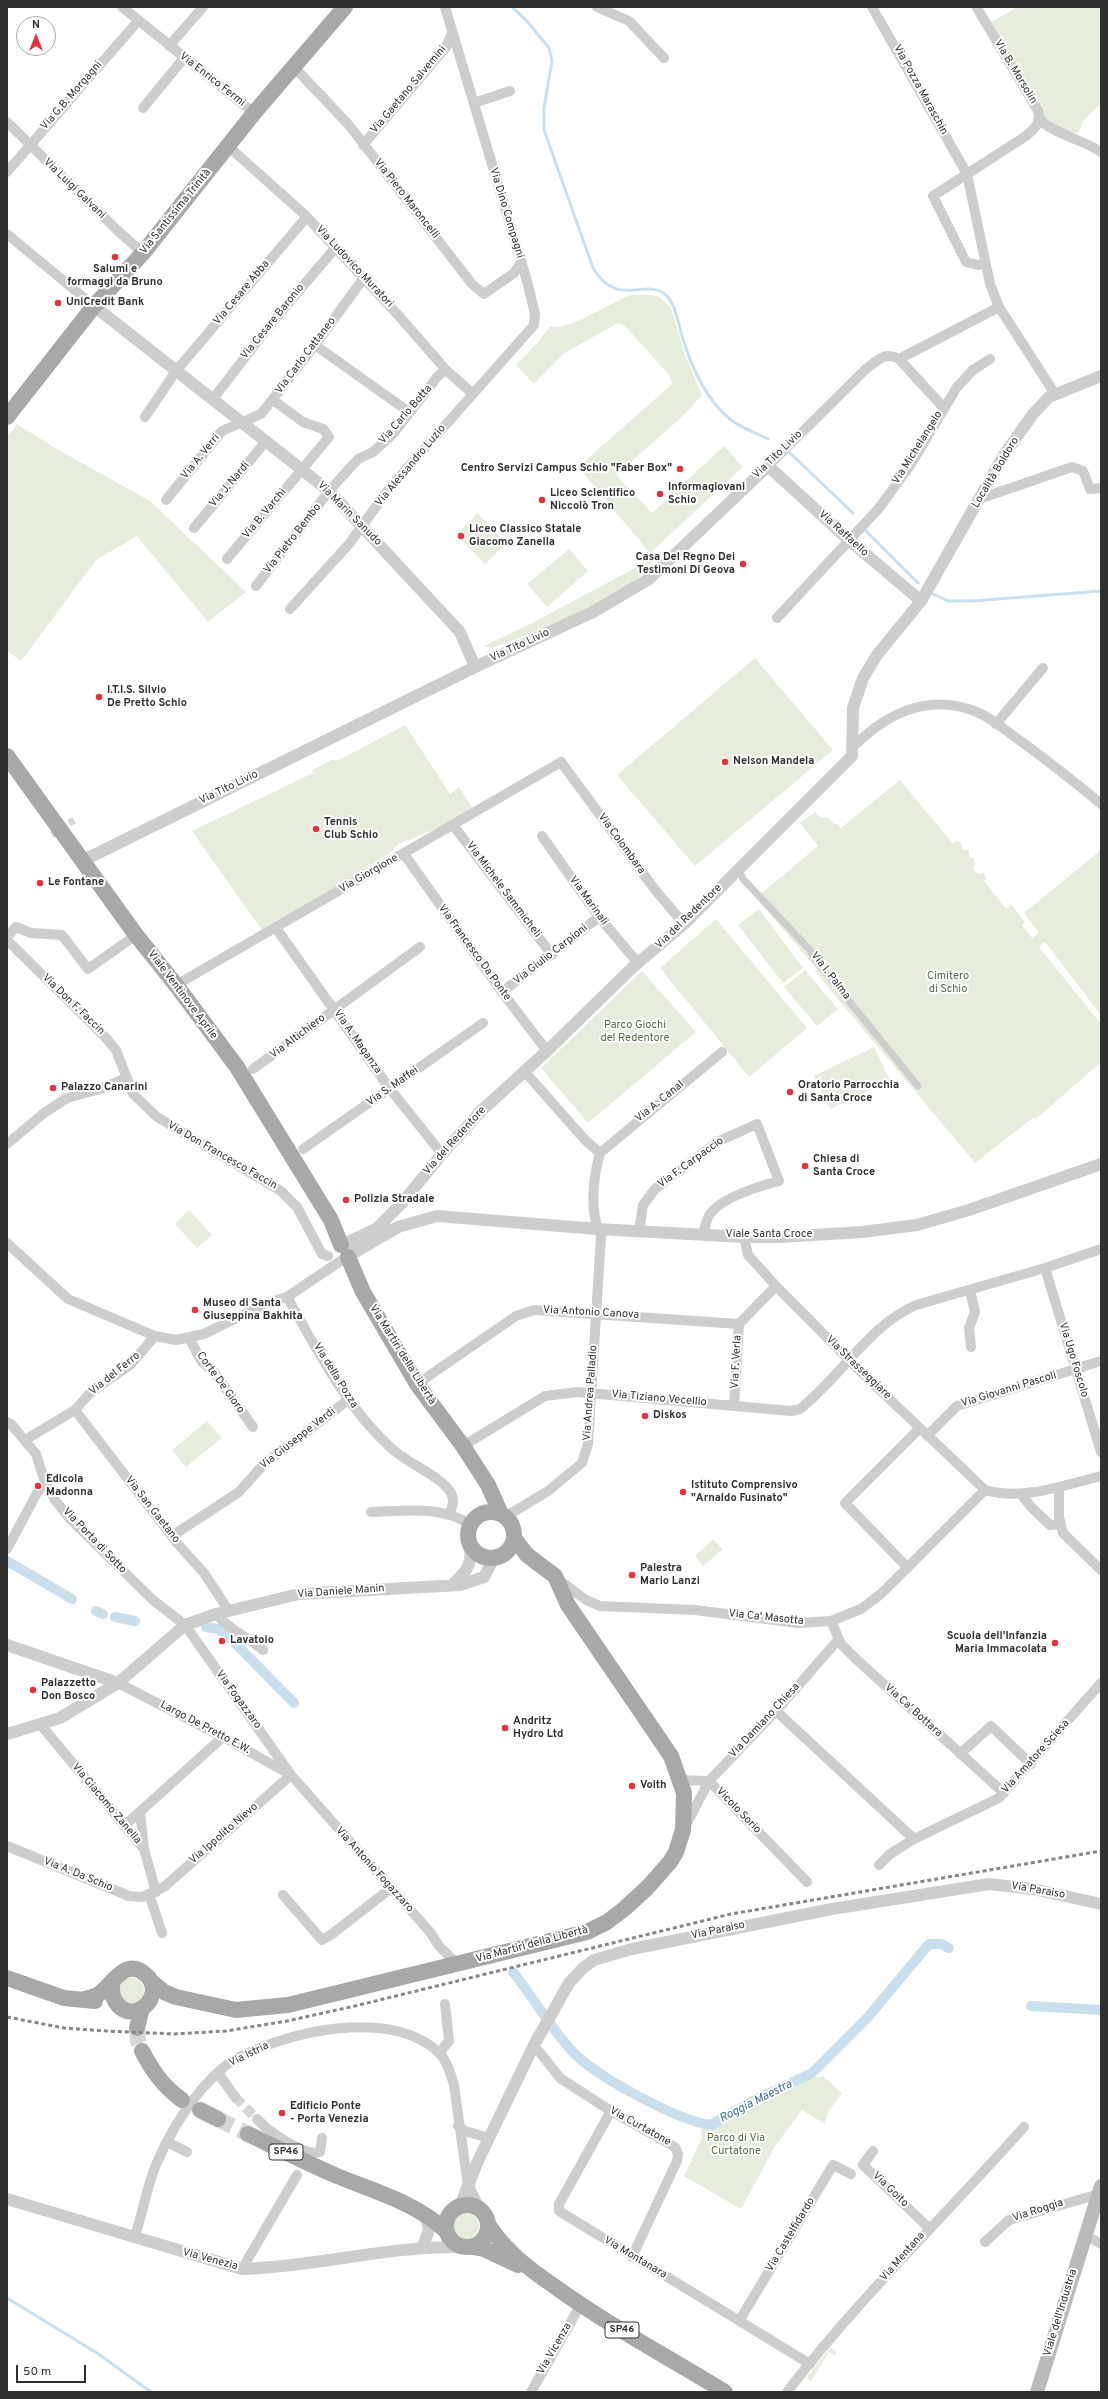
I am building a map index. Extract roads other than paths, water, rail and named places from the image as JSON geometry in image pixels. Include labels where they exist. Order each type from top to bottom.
[{"type":"main road","name":"Via Santissima Trinità","points":[[7,417],[94,306],[144,253],[229,147],[254,113],[345,7]]},
{"type":"main road","name":"Viale Ventinove Aprile","points":[[7,756],[84,860],[131,939],[176,985],[237,1067],[331,1220],[346,1252]]},
{"type":"main road","name":"Via Martiri della Libertà","points":[[151,1981],[164,1992],[176,1997],[236,2010],[288,2005],[458,1965],[587,1932],[607,1922],[647,1888],[668,1865],[676,1852],[683,1830],[685,1798],[681,1780],[671,1756],[568,1605],[555,1576],[527,1555],[514,1538],[511,1523],[503,1516],[490,1489],[463,1446],[417,1384],[363,1292],[346,1252]]},
{"type":"main road","points":[[470,1541],[471,1525],[484,1513],[490,1489]]},
{"type":"main road","points":[[484,1513],[503,1516]]},
{"type":"main road","points":[[497,1557],[512,1546],[514,1538]]},
{"type":"main road","name":"Via Martiri della Libertà","points":[[470,1541],[476,1552],[542,1567]]},
{"type":"main road","points":[[84,1999],[98,1995],[122,1971],[135,1969],[147,1975],[153,1988],[134,2007]]},
{"type":"main road","points":[[7,1978],[64,1998],[84,1999],[134,2007]]},
{"type":"main road","points":[[112,1981],[111,1994],[134,2007]]},
{"type":"main road","name":"Via Martiri della Libertà","points":[[134,2007],[176,1997]]},
{"type":"main road","points":[[142,2051],[154,2075],[165,2088],[182,2100]]},
{"type":"main road","points":[[200,2110],[218,2119]]},
{"type":"main road","name":"SP46","points":[[248,2134],[324,2170],[419,2212],[447,2233],[453,2242],[505,2258],[554,2286]]},
{"type":"main road","name":"Viale dell'Industria","points":[[1037,2392],[1085,2234],[1100,2190]]},
{"type":"main road","name":"SP46","points":[[419,2212],[454,2210],[467,2205],[479,2209],[487,2218],[488,2224],[495,2235],[528,2268],[580,2306],[692,2372],[710,2387],[724,2392]]},
{"type":"main road","points":[[447,2233],[454,2210]]},
{"type":"main road","points":[[467,2247],[486,2236],[488,2224]]},
{"type":"street","name":"Via Enrico Fermi","points":[[122,7],[254,113]]},
{"type":"street","name":"Via Enrico Fermi","points":[[169,46],[202,7]]},
{"type":"street","name":"Via Dino Compagni","points":[[445,7],[532,302],[534,325]]},
{"type":"street","points":[[596,7],[629,21],[664,58]]},
{"type":"street","name":"Via Pozza Maraschin","points":[[872,7],[967,174],[985,264],[999,307],[1055,394]]},
{"type":"street","name":"Via B. Morsolin","points":[[967,174],[1026,136],[1037,125],[1040,119],[1038,111],[977,8]]},
{"type":"street","name":"Via G.B. Morgagni","points":[[7,172],[138,21]]},
{"type":"street","name":"Via Gaetano Salvemini","points":[[363,144],[446,47],[452,33]]},
{"type":"street","points":[[143,108],[184,58]]},
{"type":"street","name":"Via Piero Maroncelli","points":[[294,67],[328,101],[472,284],[484,294],[514,273],[521,263]]},
{"type":"street","points":[[474,103],[510,91]]},
{"type":"street","points":[[1040,119],[1042,124],[1089,144],[1101,152]]},
{"type":"street","name":"Via Luigi Galvani","points":[[7,122],[118,231],[144,253]]},
{"type":"street","name":"Via Ludovico Muratori","points":[[229,147],[305,215],[399,316],[446,370],[473,394]]},
{"type":"street","points":[[967,174],[933,196],[966,262],[978,265],[985,264]]},
{"type":"street","name":"Via Cesare Abba","points":[[176,371],[253,283],[304,220],[305,215]]},
{"type":"street","points":[[7,234],[94,306]]},
{"type":"street","name":"Via Cesare Baronio","points":[[213,399],[269,326],[336,248]]},
{"type":"street","name":"Via Carlo Cattaneo","points":[[242,422],[261,414],[273,400],[363,279]]},
{"type":"street","name":"Via Marin Sanudo","points":[[94,306],[329,491],[364,526],[460,632],[475,667]]},
{"type":"street","points":[[943,407],[899,359],[999,307]]},
{"type":"street","name":"Via Alessandro Luzio","points":[[290,609],[364,526],[388,490],[534,325]]},
{"type":"street","points":[[315,345],[409,412]]},
{"type":"street","name":"Via Tito Livio","points":[[84,860],[475,667],[593,612],[649,579],[768,466],[866,369],[884,355],[892,354],[899,359]]},
{"type":"street","name":"Via Michelangelo","points":[[777,618],[880,507],[911,464],[943,407],[973,370],[990,359]]},
{"type":"street","name":"Via Carlo Botta","points":[[329,491],[358,459],[373,452],[393,434],[409,412],[446,370]]},
{"type":"street","points":[[145,417],[176,371]]},
{"type":"street","name":"Località Boldoro","points":[[923,597],[1004,455],[1033,414],[1055,394],[1101,376]]},
{"type":"street","name":"Via B. Varchi","points":[[227,559],[329,437],[323,429],[303,422],[273,400]]},
{"type":"street","name":"Via A. Verri","points":[[166,500],[222,431],[242,422]]},
{"type":"street","name":"Via J. Nardi","points":[[194,528],[266,441]]},
{"type":"street","name":"Via Raffaello","points":[[768,466],[849,540],[923,597]]},
{"type":"street","points":[[980,498],[1072,467],[1083,472],[1090,489],[1101,488]]},
{"type":"street","name":"Via Pietro Bembo","points":[[256,586],[329,491]]},
{"type":"street","name":"Via del Redentore","points":[[378,1227],[402,1203],[442,1154],[481,1111],[525,1072],[638,963],[684,924],[852,756],[853,708],[863,678],[877,655],[923,597]]},
{"type":"street","points":[[996,724],[1043,668]]},
{"type":"street","points":[[853,747],[886,719],[908,708],[930,705],[955,706],[980,713],[1047,760],[1101,804]]},
{"type":"street","name":"Via Giorgione","points":[[176,985],[561,762]]},
{"type":"street","name":"Via Colombara","points":[[561,762],[656,891],[684,924]]},
{"type":"street","name":"Via Michele Sammicheli","points":[[453,825],[552,955]]},
{"type":"street","name":"Via Marinali","points":[[542,836],[599,917],[638,963]]},
{"type":"street","name":"Via Francesco Da Ponte","points":[[404,854],[502,992],[547,1051]]},
{"type":"street","name":"Via I. Palma","points":[[739,870],[743,879],[810,950],[813,957],[918,1086]]},
{"type":"street","name":"Via Giulio Carpioni","points":[[502,992],[552,955],[599,917]]},
{"type":"street","points":[[7,937],[16,927],[31,933],[62,935],[88,969],[131,939]]},
{"type":"street","name":"Via A. Maganza","points":[[276,928],[335,1009],[390,1089],[442,1154]]},
{"type":"street","name":"Via Don F. Faccin","points":[[7,940],[106,1037],[116,1050],[127,1078]]},
{"type":"street","name":"Via Altichiero","points":[[253,1069],[420,947]]},
{"type":"street","name":"Via S. Maffei","points":[[303,1149],[483,1023]]},
{"type":"street","name":"Via A. Canal","points":[[600,1152],[722,1052]]},
{"type":"street","points":[[525,1072],[584,1140],[600,1152]]},
{"type":"street","points":[[7,1144],[44,1113],[67,1098],[100,1089],[127,1078]]},
{"type":"street","name":"Via Don Francesco Faccin","points":[[127,1078],[133,1094],[157,1117],[281,1191],[297,1207],[322,1254],[328,1256]]},
{"type":"street","name":"Via F. Carpaccio","points":[[639,1231],[643,1205],[655,1189],[719,1141],[757,1124],[779,1181],[750,1190],[723,1204],[711,1213],[703,1234]]},
{"type":"street","name":"Via Andrea Palladio","points":[[503,1516],[548,1491],[582,1463],[588,1444],[601,1236],[598,1229],[593,1193],[600,1152]]},
{"type":"street","name":"Viale Santa Croce","points":[[346,1252],[378,1227],[427,1218],[457,1216],[598,1229],[744,1237],[862,1232],[917,1225],[1003,1199],[1101,1164]]},
{"type":"street","points":[[400,1223],[402,1203]]},
{"type":"street","name":"Viale Santa Croce","points":[[346,1252],[400,1223]]},
{"type":"street","name":"Via Strasseggiare","points":[[744,1237],[748,1255],[776,1286],[848,1360],[985,1490]]},
{"type":"street","points":[[7,1243],[68,1299],[155,1336],[176,1340],[189,1338],[223,1326],[269,1302],[287,1297],[346,1252]]},
{"type":"street","name":"Via Tiziano Vecellio","points":[[463,1446],[545,1396],[577,1392],[791,1411],[800,1409],[848,1360],[899,1313],[916,1305],[1046,1268],[1101,1249]]},
{"type":"street","name":"Via Ugo Foscolo","points":[[1046,1268],[1101,1452]]},
{"type":"street","name":"Via F. Verla","points":[[734,1406],[739,1324],[776,1286]]},
{"type":"street","points":[[970,1290],[975,1312],[969,1328],[971,1347]]},
{"type":"street","name":"Via della Pozza","points":[[287,1297],[348,1400],[391,1448],[447,1489],[453,1498],[450,1514]]},
{"type":"street","name":"Via Antonio Canova","points":[[417,1384],[516,1316],[534,1310],[596,1313],[739,1324]]},
{"type":"street","name":"Via del Ferro","points":[[25,1440],[75,1410],[90,1394],[130,1365],[155,1336]]},
{"type":"street","name":"Corte De Gioro","points":[[189,1338],[202,1362],[213,1371],[253,1427]]},
{"type":"street","name":"Via Giovanni Pascoli","points":[[927,1436],[956,1406],[1101,1361]]},
{"type":"street","name":"Via Giuseppe Verdi","points":[[172,1536],[239,1492],[263,1465],[348,1400]]},
{"type":"street","name":"Via San Gaetano","points":[[75,1410],[172,1536],[204,1573],[229,1611]]},
{"type":"street","name":"Via Porta di Sotto","points":[[7,1422],[11,1424],[36,1454],[45,1482],[55,1500],[70,1519],[153,1600],[186,1625]]},
{"type":"street","points":[[908,1568],[845,1503],[920,1428]]},
{"type":"street","points":[[985,1490],[997,1493],[1021,1494],[1059,1487],[1101,1476]]},
{"type":"street","points":[[7,1549],[37,1492],[45,1482]]},
{"type":"street","points":[[1059,1487],[1060,1524],[1068,1539],[1101,1570]]},
{"type":"street","name":"Via Ca' Masotta","points":[[555,1576],[580,1596],[600,1606],[695,1610],[798,1623],[831,1621],[861,1609],[882,1593],[985,1490]]},
{"type":"street","points":[[1021,1494],[1050,1525],[1060,1524]]},
{"type":"street","points":[[371,1512],[428,1511],[450,1514],[471,1525]]},
{"type":"street","points":[[470,1541],[471,1556],[469,1569],[472,1577],[480,1579],[488,1572],[497,1557]]},
{"type":"street","points":[[452,1585],[469,1569]]},
{"type":"street","name":"Via Daniele Manin","points":[[186,1625],[216,1614],[299,1594],[452,1585],[480,1579]]},
{"type":"street","points":[[216,1614],[225,1624],[242,1636],[246,1636],[263,1650]]},
{"type":"street","name":"Via Ca' Bottara","points":[[831,1621],[838,1640],[856,1659],[1004,1794]]},
{"type":"street","points":[[7,1734],[60,1718],[118,1683],[186,1625]]},
{"type":"street","name":"Via Fogazzaro","points":[[186,1625],[291,1775]]},
{"type":"street","name":"Via Damiano Chiesa","points":[[708,1781],[776,1711],[838,1640]]},
{"type":"street","points":[[7,1645],[118,1683]]},
{"type":"street","points":[[58,1662],[93,1680],[95,1689],[91,1699]]},
{"type":"street","name":"Largo De Pretto E.W.","points":[[118,1683],[223,1737],[291,1775]]},
{"type":"street","name":"Via Amatore Sciesa","points":[[879,1865],[890,1854],[914,1839],[993,1801],[1004,1794],[1101,1683]]},
{"type":"street","points":[[776,1711],[914,1839]]},
{"type":"street","name":"Via Giacomo Zanella","points":[[40,1724],[144,1849],[152,1893]]},
{"type":"street","points":[[960,1754],[991,1726],[1031,1764]]},
{"type":"street","points":[[124,1826],[223,1737]]},
{"type":"street","name":"Via Antonio Fogazzaro","points":[[291,1775],[390,1889],[430,1932],[439,1946],[458,1965]]},
{"type":"street","name":"Via Ippolito Nievo","points":[[152,1893],[164,1887],[291,1775]]},
{"type":"street","points":[[681,1780],[708,1781]]},
{"type":"street","name":"Vicolo Sorio","points":[[683,1830],[708,1781],[807,1882]]},
{"type":"street","points":[[140,1812],[144,1849]]},
{"type":"street","name":"Via A. Da Schio","points":[[7,1846],[128,1896],[142,1897],[152,1893]]},
{"type":"street","name":"Via Paraiso","points":[[454,2210],[468,2186],[534,2044],[569,1983],[583,1968],[594,1960],[632,1949],[749,1925],[866,1903],[988,1884],[1033,1889],[1101,1904]]},
{"type":"street","points":[[283,1895],[322,1940],[390,1889]]},
{"type":"street","points":[[152,1893],[162,1933]]},
{"type":"street","points":[[445,2004],[449,2041],[439,2053],[451,2074],[454,2085],[458,2126],[468,2186],[479,2209]]},
{"type":"street","name":"Via Istria","points":[[134,2238],[155,2166],[167,2142],[188,2106],[218,2073],[231,2062],[269,2045],[315,2032],[353,2026],[379,2027],[402,2033],[439,2053]]},
{"type":"street","name":"Via Curtatone","points":[[534,2044],[560,2078],[611,2111],[675,2147],[678,2154],[677,2160],[632,2257]]},
{"type":"street","points":[[218,2073],[235,2097]]},
{"type":"street","name":"Via Montanara","points":[[611,2111],[558,2208],[562,2214],[810,2364]]},
{"type":"street","points":[[257,2119],[275,2135],[312,2152],[320,2152],[322,2138]]},
{"type":"street","points":[[458,2126],[465,2131],[489,2138]]},
{"type":"street","name":"Via Mentana","points":[[787,2392],[929,2228],[967,2191],[1024,2127]]},
{"type":"street","points":[[167,2142],[187,2152]]},
{"type":"street","name":"Via Goito","points":[[873,2151],[862,2165],[929,2228]]},
{"type":"street","name":"Via Castelfidardo","points":[[739,2321],[833,2166],[851,2174]]},
{"type":"street","points":[[242,2269],[297,2175]]},
{"type":"street","name":"Via Roggia","points":[[985,2242],[1009,2220],[1100,2190]]},
{"type":"street","name":"Via Venezia","points":[[7,2199],[242,2269],[270,2268],[421,2247],[467,2247]]},
{"type":"street","points":[[419,2212],[429,2230],[421,2247]]},
{"type":"street","name":"Via Venezia","points":[[421,2247],[447,2233]]},
{"type":"street","points":[[1085,2234],[1101,2244]]},
{"type":"street","name":"Via Vicenza","points":[[531,2392],[580,2306]]},
{"type":"waterway","points":[[512,7],[526,20],[549,48],[552,61],[544,108],[544,130],[593,268],[603,280],[612,287],[622,290],[651,289],[659,291],[667,296],[675,310],[690,359],[700,381],[713,402],[734,422],[768,439]]},
{"type":"waterway","points":[[790,453],[853,513]]},
{"type":"waterway","points":[[866,531],[918,583]]},
{"type":"waterway","points":[[931,593],[948,601],[972,601],[1101,591]]},
{"type":"waterway","name":"Roggia Maestra","points":[[7,1561],[72,1599]]},
{"type":"waterway","name":"Roggia Maestra","points":[[96,1611],[103,1614]]},
{"type":"waterway","name":"Roggia Maestra","points":[[115,1617],[135,1621]]},
{"type":"waterway","name":"Roggia Maestra","points":[[206,1627],[218,1629],[226,1634],[294,1703]]},
{"type":"waterway","name":"Roggia Maestra","points":[[513,1972],[565,2043],[584,2062],[618,2085],[660,2107],[680,2116],[712,2125],[757,2099],[812,2073],[868,2017],[929,1944],[941,1944],[949,1948]]},
{"type":"waterway","name":"Roggia Maestra","points":[[1031,2006],[1101,2010]]},
{"type":"waterway","points":[[7,2298],[97,2353],[151,2392]]},
{"type":"tunnel","points":[[52,835],[74,820]]},
{"type":"tunnel","points":[[137,2028],[138,2041],[142,2051]]},
{"type":"tunnel","points":[[235,2097],[257,2119]]},
{"type":"tunnel","points":[[218,2119],[248,2134]]},
{"type":"railway","points":[[7,2017],[64,2028],[106,2031],[174,2034],[226,2031],[287,2021],[355,2006],[731,1914],[1101,1851]]},
{"type":"place","name":"Salumi e formaggi da Bruno","points":[[115,257]]},
{"type":"place","name":"UniCredit Bank","points":[[58,303]]},
{"type":"place","name":"Centro Servizi Campus Schio \"Faber Box\"","points":[[680,469]]},
{"type":"place","name":"Informagiovani Schio","points":[[660,494]]},
{"type":"place","name":"Liceo Scientifico Niccolò Tron","points":[[542,500]]},
{"type":"place","name":"Liceo Classico Statale Giacomo Zanella","points":[[461,536]]},
{"type":"place","name":"Casa Del Regno Dei Testimoni Di Geova","points":[[743,564]]},
{"type":"place","name":"I.T.I.S. Silvio De Pretto Schio","points":[[99,697]]},
{"type":"place","name":"Nelson Mandela","points":[[725,762]]},
{"type":"place","name":"Tennis Club Schio","points":[[316,829]]},
{"type":"place","name":"Le Fontane","points":[[40,883]]},
{"type":"place","name":"Palazzo Canarini","points":[[53,1088]]},
{"type":"place","name":"Oratorio Parrocchia di Santa Croce","points":[[790,1092]]},
{"type":"place","name":"Chiesa di Santa Croce","points":[[805,1166]]},
{"type":"place","name":"Polizia Stradale","points":[[346,1200]]},
{"type":"place","name":"Museo di Santa Giuseppina Bakhita","points":[[195,1310]]},
{"type":"place","name":"Diskos","points":[[645,1416]]},
{"type":"place","name":"Edicola Madonna","points":[[38,1486]]},
{"type":"place","name":"Istituto Comprensivo \"Arnaldo Fusinato\"","points":[[683,1492]]},
{"type":"place","name":"Palestra Mario Lanzi","points":[[632,1575]]},
{"type":"place","name":"Lavatoio","points":[[222,1641]]},
{"type":"place","name":"Scuola dell'Infanzia Maria Immacolata","points":[[1055,1643]]},
{"type":"place","name":"Palazzetto Don Bosco","points":[[33,1690]]},
{"type":"place","name":"Andritz Hydro Ltd","points":[[505,1728]]},
{"type":"place","name":"Voith","points":[[632,1786]]},
{"type":"place","name":"Edificio Ponte - Porta Venezia","points":[[282,2113]]},
{"type":"park label","name":"Cimitero di Schio","points":[[948,983]]},
{"type":"park label","name":"Parco Giochi del Redentore","points":[[635,1032]]},
{"type":"park label","name":"Parco di Via Curtatone","points":[[736,2145]]}]
